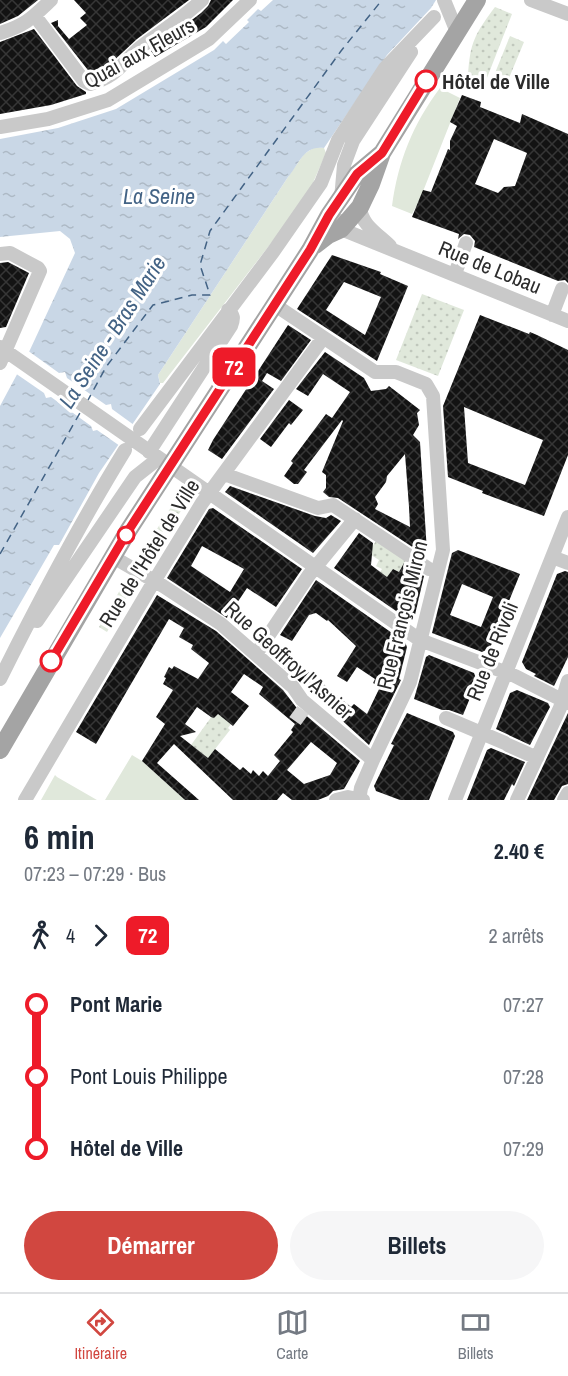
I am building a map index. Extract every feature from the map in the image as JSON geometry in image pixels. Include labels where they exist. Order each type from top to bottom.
[{"type":"main road","points":[[310,250],[328,235],[341,229],[360,207],[382,153],[477,0]]},
{"type":"main road","points":[[0,750],[113,556],[155,456],[275,305],[341,196],[359,171],[382,153]]},
{"type":"street","points":[[0,33],[20,27],[51,0]]},
{"type":"street","points":[[35,16],[86,83],[92,84],[119,70],[134,53],[202,0]]},
{"type":"street","name":"Quai aux Fleurs","points":[[0,127],[48,119],[108,100],[209,39],[250,0]]},
{"type":"street","points":[[531,0],[568,14]]},
{"type":"street","points":[[445,4],[457,32]]},
{"type":"street","points":[[140,429],[273,252],[321,183],[338,140],[385,68],[434,17]]},
{"type":"street","points":[[341,229],[344,165],[350,147],[411,52],[407,46]]},
{"type":"street","name":"Rue de Lobau","points":[[360,207],[360,214],[364,221],[396,251]]},
{"type":"street","name":"Rue de Lobau","points":[[341,229],[568,321]]},
{"type":"street","points":[[454,274],[466,243]]},
{"type":"street","points":[[0,254],[13,255],[38,268],[40,272],[5,355],[420,640],[502,671],[565,701]]},
{"type":"street","points":[[552,315],[562,289]]},
{"type":"street","points":[[275,305],[323,338]]},
{"type":"street","points":[[18,644],[42,615],[135,477],[155,456],[231,326],[234,319],[228,310]]},
{"type":"street","name":"Rue François Miron","points":[[323,338],[375,372],[396,372],[426,384],[433,396],[443,538],[432,571],[410,682],[361,788],[361,799]]},
{"type":"street","name":"Rue de l'Hôtel de Ville","points":[[25,800],[154,581],[209,493],[323,338]]},
{"type":"street","points":[[0,679],[92,503],[125,450]]},
{"type":"street","points":[[224,474],[318,508],[333,505],[432,571]]},
{"type":"street","name":"Rue de Rivoli","points":[[455,800],[482,734],[502,671],[568,517]]},
{"type":"street","points":[[256,654],[315,568],[355,519]]},
{"type":"street","name":"Rue Geoffroy l'Asnier","points":[[113,556],[221,624],[293,687],[305,708],[373,760]]},
{"type":"street","points":[[552,557],[568,563]]},
{"type":"street","points":[[517,800],[565,701],[568,681]]},
{"type":"street","points":[[446,718],[537,758]]},
{"type":"street","points":[[564,800],[568,794]]},
{"type":"street","points":[[336,800],[348,797],[361,799]]},
{"type":"shaded area","points":[[495,7],[512,14],[485,83],[468,76],[469,64],[475,39]]},
{"type":"shaded area","points":[[510,36],[524,42],[509,78],[495,73]]},
{"type":"shaded area","points":[[440,88],[460,98],[412,214],[392,206],[398,174],[415,129]]},
{"type":"shaded area","points":[[315,147],[324,148],[326,153],[312,185],[285,225],[163,383],[160,383],[158,375],[288,177],[304,154]]},
{"type":"shaded area","points":[[422,294],[464,310],[438,376],[396,360]]},
{"type":"shaded area","points":[[177,498],[186,503],[170,528],[167,525],[153,546],[156,549],[153,555],[144,549]]},
{"type":"shaded area","points":[[376,541],[406,560],[399,572],[393,569],[387,577],[380,572],[382,569],[376,566],[379,560],[368,553]]},
{"type":"shaded area","points":[[120,590],[128,595],[107,632],[99,627]]},
{"type":"shaded area","points":[[218,714],[231,724],[228,728],[230,730],[208,758],[191,745],[212,716],[214,718]]},
{"type":"shaded area","points":[[132,755],[142,761],[185,800],[105,800]]},
{"type":"shaded area","points":[[55,775],[57,777],[97,800],[41,800]]},
{"type":"water","name":"La Seine","points":[[273,0],[436,0],[387,55],[324,148],[317,148],[306,153],[288,177],[158,375],[160,384],[99,473],[59,545],[54,545],[0,638],[0,406],[29,352],[75,253],[70,239],[60,231],[0,237],[0,139],[58,128],[116,109],[214,50],[223,41],[226,44],[249,22],[247,20],[258,9],[261,11]]},
{"type":"pier","points":[[27,350],[59,373],[65,372],[67,378],[106,405],[111,404],[112,409],[134,425],[120,446],[97,430],[93,431],[91,426],[51,397],[46,398],[44,393],[15,373]]},
{"type":"building","points":[[0,0],[38,0],[18,16],[0,24]]},
{"type":"building","points":[[74,0],[189,0],[137,39],[109,65],[91,74],[51,23],[58,20],[58,26],[69,39],[87,25],[80,18],[86,13]]},
{"type":"building","points":[[211,0],[233,0],[206,27],[155,57],[151,51],[201,13]]},
{"type":"building","points":[[34,29],[77,86],[86,94],[51,105],[0,114],[0,42]]},
{"type":"building","name":"Hôtel de Ville","points":[[462,95],[481,102],[480,107],[520,123],[522,114],[568,134],[568,283],[474,247],[475,241],[470,235],[464,234],[458,239],[459,234],[412,217],[423,190],[431,192],[448,149],[450,150],[450,141],[457,126],[450,122]],"holes":[[[494,139],[527,153],[515,186],[504,187],[498,193],[475,184]]]},
{"type":"building","points":[[332,255],[381,272],[380,274],[408,286],[377,361],[297,309]],"holes":[[[344,282],[381,297],[365,335],[326,310]]]},
{"type":"building","points":[[8,262],[29,273],[6,327],[0,328],[0,263]]},
{"type":"building","points":[[480,315],[529,334],[530,332],[568,350],[568,455],[544,516],[482,493],[483,491],[448,477],[443,406]],"holes":[[[464,407],[543,440],[525,485],[468,463]]]},
{"type":"building","points":[[288,325],[311,340],[281,381],[267,373],[262,381],[274,389],[222,459],[208,450]]},
{"type":"building","points":[[325,352],[364,378],[371,391],[386,389],[389,386],[420,410],[417,413],[419,425],[413,435],[420,442],[427,552],[420,552],[338,498],[329,497],[323,492],[326,488],[326,475],[322,472],[342,420],[304,470],[307,472],[298,484],[294,484],[284,476],[293,463],[291,461],[326,414],[332,418],[350,392],[323,374],[308,396],[296,389]],"holes":[[[405,454],[410,527],[375,509],[378,504],[375,497],[386,482],[387,476]]]},
{"type":"building","points":[[289,400],[303,410],[291,425],[289,423],[271,447],[260,439]]},
{"type":"building","points":[[230,486],[315,516],[326,518],[331,515],[341,521],[313,553],[225,492]]},
{"type":"building","points":[[213,508],[302,569],[276,607],[247,588],[227,618],[167,578],[209,509]],"holes":[[[202,546],[244,569],[230,592],[191,566]]]},
{"type":"building","points":[[359,533],[373,543],[371,565],[387,577],[393,569],[399,572],[404,563],[424,576],[414,619],[409,620],[334,568]]},
{"type":"building","points":[[458,550],[520,574],[490,648],[482,652],[432,633],[452,553]],"holes":[[[462,584],[493,597],[481,627],[450,615]]]},
{"type":"building","points":[[568,572],[568,657],[554,686],[534,676],[536,674],[526,669],[522,662],[557,574]]},
{"type":"building","points":[[316,580],[405,642],[407,647],[399,679],[401,680],[369,745],[268,653],[274,643],[351,707],[354,704],[367,714],[380,687],[373,683],[375,679],[357,667],[347,682],[337,676],[356,646],[328,620],[316,613],[309,615],[292,641],[280,635]]},
{"type":"building","points":[[157,595],[216,631],[283,690],[296,707],[360,761],[344,789],[333,791],[318,800],[292,800],[283,793],[277,800],[233,800],[174,744],[157,763],[199,800],[185,800],[142,761],[165,724],[156,717],[173,690],[163,684],[169,667],[172,669],[174,666],[198,679],[209,663],[191,649],[193,645],[179,637],[184,628],[169,619],[96,744],[76,732]],"holes":[[[244,674],[263,687],[259,694],[295,724],[291,730],[293,732],[274,755],[280,761],[268,776],[263,771],[259,776],[253,770],[251,774],[243,767],[240,770],[215,749],[208,758],[180,736],[196,732],[185,724],[197,707],[211,717],[214,718],[218,714],[233,726],[249,706],[231,692]],[[311,742],[337,763],[330,775],[304,784],[287,770]]]},
{"type":"building","points":[[429,655],[474,673],[477,681],[463,715],[414,699],[426,657]]},
{"type":"building","points":[[517,690],[548,703],[550,707],[530,745],[496,729],[510,693]]},
{"type":"building","points":[[407,713],[453,732],[455,736],[429,800],[400,800],[376,791],[374,786],[394,745],[391,744]]},
{"type":"building","points":[[568,713],[568,784],[562,786],[554,800],[527,800]]},
{"type":"building","points":[[491,748],[525,762],[514,786],[512,784],[504,800],[467,800],[487,750]]},
{"type":"ferry route","points":[[87,402],[106,367],[153,305],[192,295],[210,295],[200,265],[210,231],[341,51],[382,0]]},
{"type":"ferry route","points":[[0,554],[81,411]]},
{"type":"tunnel","points":[[295,721],[303,710]]},
{"type":"bus line","name":"72","points":[[51,661],[128,531],[310,250],[329,215],[359,171],[382,153],[426,81]]},
{"type":"place","name":"Hôtel de Ville","points":[[426,81]]},
{"type":"water label","name":"La Seine - Bras Marie","points":[[112,332]]}]
